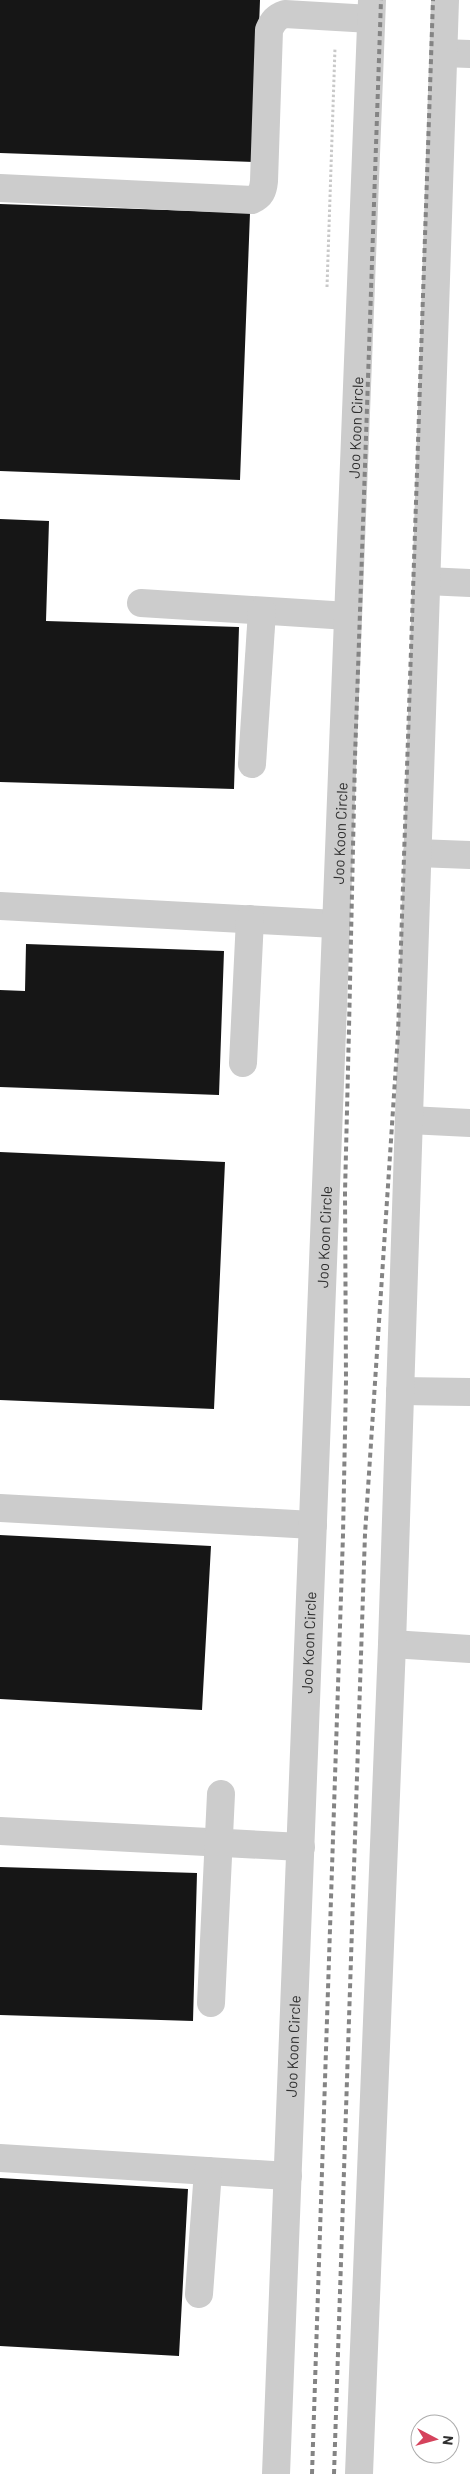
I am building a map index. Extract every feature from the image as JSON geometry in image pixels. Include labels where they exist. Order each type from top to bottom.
[{"type":"street","points":[[359,2474],[392,1644],[445,0]]},
{"type":"street","points":[[0,188],[252,200],[257,198],[262,193],[264,181],[270,30],[273,21],[278,16],[285,14],[372,10]]},
{"type":"street","name":"Joo Koon Circle","points":[[276,2474],[372,10]]},
{"type":"street","points":[[443,53],[470,54]]},
{"type":"street","points":[[426,581],[470,583]]},
{"type":"street","points":[[141,603],[348,616]]},
{"type":"street","points":[[252,764],[262,611]]},
{"type":"street","points":[[417,853],[470,855]]},
{"type":"street","points":[[0,906],[336,924]]},
{"type":"street","points":[[243,1063],[250,920]]},
{"type":"street","points":[[408,1120],[470,1123]]},
{"type":"street","points":[[400,1391],[470,1392]]},
{"type":"street","points":[[0,1508],[313,1525]]},
{"type":"street","points":[[392,1644],[470,1649]]},
{"type":"street","points":[[211,2004],[221,1794]]},
{"type":"street","points":[[0,1831],[301,1847]]},
{"type":"street","points":[[0,2158],[288,2176]]},
{"type":"street","points":[[199,2294],[208,2170]]},
{"type":"building","points":[[0,0],[260,0],[254,162],[0,153]]},
{"type":"building","points":[[0,204],[250,213],[240,480],[0,471]]},
{"type":"building","points":[[0,519],[49,521],[46,621],[239,627],[234,789],[0,782]]},
{"type":"building","points":[[26,944],[224,951],[219,1095],[0,1087],[0,990],[25,991]]},
{"type":"building","points":[[0,1152],[225,1162],[214,1409],[0,1400]]},
{"type":"building","points":[[0,1535],[211,1546],[202,1710],[0,1699]]},
{"type":"building","points":[[0,1867],[197,1873],[193,2021],[0,2015]]},
{"type":"building","points":[[0,2178],[188,2189],[179,2356],[0,2346]]},
{"type":"railway","points":[[312,2474],[343,1535],[346,1381],[345,1193],[355,757],[381,0]]},
{"type":"railway","points":[[334,2474],[365,1534],[398,1034],[433,0]]}]
